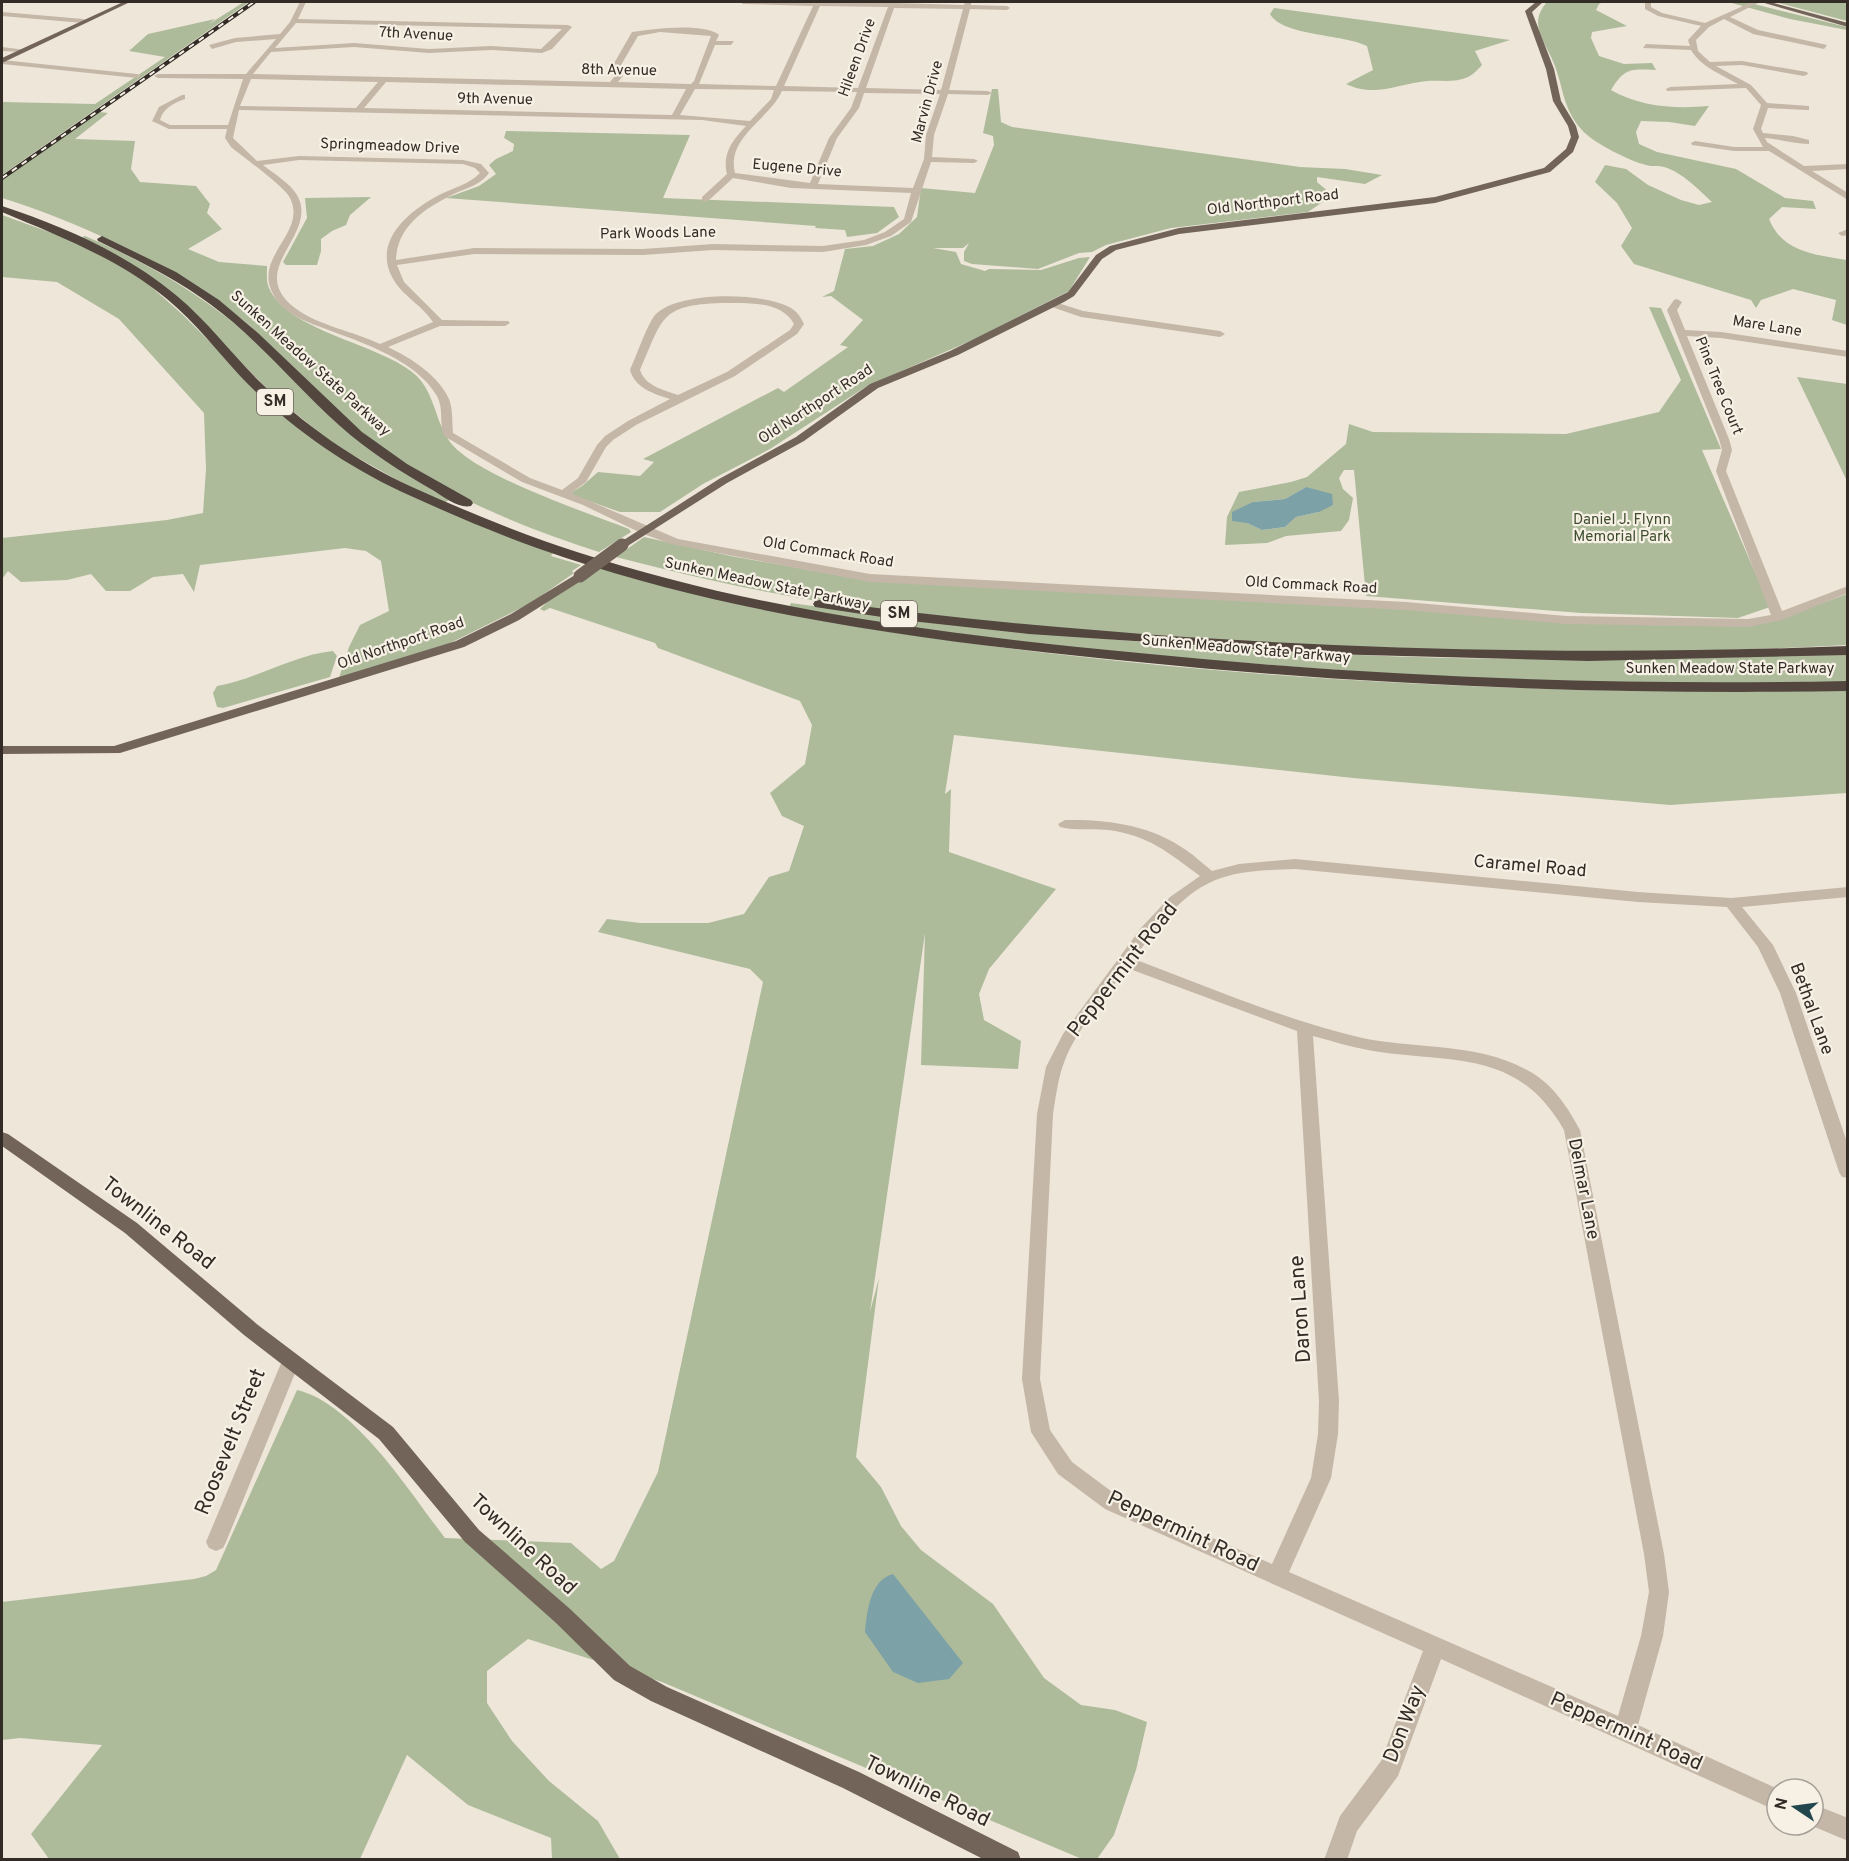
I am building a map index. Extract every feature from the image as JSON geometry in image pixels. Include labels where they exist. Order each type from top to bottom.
[{"type":"highway","name":"Sunken Meadow State Parkway","points":[[2,201],[67,223],[149,262],[195,289],[263,345],[369,443],[430,484],[512,525],[572,546],[670,575],[832,606],[1078,633],[1247,646],[1424,654],[1630,657],[1848,650]]},
{"type":"highway","name":"Sunken Meadow State Parkway","points":[[2,209],[81,241],[119,261],[161,289],[178,303],[257,386],[303,427],[400,486],[512,534],[575,557],[689,589],[795,612],[894,629],[1013,645],[1240,669],[1405,681],[1569,687],[1848,686]]},
{"type":"main road","points":[[2,62],[22,50],[127,2]]},
{"type":"main road","name":"Old Northport Road","points":[[2,750],[115,750],[460,644],[515,616],[580,576],[622,545],[723,480],[800,440],[874,386],[954,353],[1071,294],[1099,257],[1113,248],[1179,231],[1435,200],[1547,170],[1570,150],[1575,137],[1572,126],[1557,101],[1550,69],[1528,11],[1540,2]]},
{"type":"main road","points":[[1764,2],[1848,25]]},
{"type":"main road","name":"Townline Road","points":[[2,1138],[131,1228],[291,1361],[386,1433],[472,1536],[562,1615],[622,1673],[659,1694],[851,1780],[1010,1860]]},
{"type":"street","points":[[182,97],[168,103],[159,111],[156,121],[169,127],[231,126],[249,76],[293,21],[303,2]]},
{"type":"street","points":[[743,2],[968,4],[1007,8]]},
{"type":"street","name":"Eugene Drive","points":[[818,2],[774,100],[735,142],[728,162],[731,175],[771,183],[917,191]]},
{"type":"street","points":[[1648,2],[1647,9],[1660,15],[1706,25]]},
{"type":"street","points":[[1757,2],[1706,25],[1692,40],[1693,48],[1708,64],[1759,94],[1765,105],[1758,123],[1759,135],[1769,149],[1830,184],[1848,198]]},
{"type":"street","name":"Hileen Drive","points":[[813,186],[833,138],[855,108],[893,3]]},
{"type":"street","name":"Marvin Drive","points":[[912,209],[928,159],[930,135],[945,92],[968,4]]},
{"type":"street","points":[[2,14],[83,21]]},
{"type":"street","points":[[1724,16],[1766,35],[1824,47]]},
{"type":"street","name":"7th Avenue","points":[[270,50],[354,45],[429,51],[490,48],[542,51],[563,34],[567,27],[293,21]]},
{"type":"street","points":[[612,84],[619,76],[617,65],[635,34],[660,30],[704,31],[714,39],[731,43]]},
{"type":"street","points":[[212,47],[235,40],[280,36]]},
{"type":"street","points":[[675,117],[692,86],[697,82],[714,39]]},
{"type":"street","points":[[1646,46],[1693,48]]},
{"type":"street","points":[[2,49],[22,50]]},
{"type":"street","points":[[2,62],[137,76]]},
{"type":"street","points":[[1708,64],[1742,63],[1804,74]]},
{"type":"street","name":"8th Avenue","points":[[158,76],[249,76],[988,93]]},
{"type":"street","points":[[358,111],[384,80]]},
{"type":"street","points":[[1670,89],[1748,86]]},
{"type":"street","points":[[1765,105],[1806,108]]},
{"type":"street","name":"9th Avenue","points":[[237,108],[675,117],[752,124]]},
{"type":"street","name":"Old Commack Road","points":[[231,126],[229,138],[234,145],[293,195],[299,206],[298,220],[271,267],[272,282],[282,300],[295,313],[412,365],[427,377],[443,399],[448,434],[511,472],[675,542],[884,579],[1406,606],[1566,620],[1748,623],[1778,617],[1848,589]]},
{"type":"street","points":[[1759,135],[1793,138],[1806,142]]},
{"type":"street","points":[[1695,142],[1734,149],[1769,149]]},
{"type":"street","name":"Springmeadow Drive","points":[[258,164],[299,158],[463,162],[478,166],[485,173],[481,179],[454,190],[414,214],[401,229],[391,246],[392,263]]},
{"type":"street","points":[[928,159],[974,161]]},
{"type":"street","points":[[1803,169],[1848,166]]},
{"type":"street","points":[[705,199],[731,175]]},
{"type":"street","name":"Park Woods Lane","points":[[392,263],[430,256],[483,251],[643,252],[713,247],[823,249],[866,242],[888,234],[908,220],[912,209]]},
{"type":"street","points":[[392,263],[395,275],[405,289],[433,313],[439,323]]},
{"type":"street","points":[[562,495],[582,480],[609,438],[679,399],[731,374],[794,332],[799,324],[798,316],[783,306],[741,300],[695,301],[664,312],[655,323],[635,375],[644,384],[679,399]]},
{"type":"street","points":[[1057,302],[1081,314],[1220,334]]},
{"type":"street","name":"Pine Tree Court","points":[[1677,302],[1672,309],[1680,333],[1727,450],[1721,471],[1778,617]]},
{"type":"street","points":[[378,348],[439,323],[505,323]]},
{"type":"street","name":"Mare Lane","points":[[1680,333],[1721,335],[1848,354]]},
{"type":"street","points":[[1065,824],[1092,822],[1117,825],[1179,852],[1210,876]]},
{"type":"street","name":"Caramel Road","points":[[1210,876],[1252,868],[1295,864],[1638,897],[1731,903],[1848,892]]},
{"type":"street","name":"Peppermint Road","points":[[1210,876],[1176,899],[1125,961],[1073,1030],[1059,1053],[1049,1084],[1045,1114],[1031,1379],[1041,1432],[1065,1468],[1112,1503],[1435,1648],[1625,1730],[1765,1794]]},
{"type":"street","name":"Bethal Lane","points":[[1731,903],[1765,945],[1788,993],[1848,1172]]},
{"type":"street","name":"Delmar Lane","points":[[1125,961],[1305,1029],[1364,1044],[1472,1056],[1508,1067],[1532,1080],[1556,1100],[1572,1130],[1654,1554],[1659,1592],[1652,1636],[1625,1730]]},
{"type":"street","name":"Daron Lane","points":[[1278,1576],[1321,1478],[1328,1434],[1329,1401],[1305,1029]]},
{"type":"street","name":"Roosevelt Street","points":[[216,1542],[291,1361]]},
{"type":"street","name":"Don Way","points":[[1335,1860],[1348,1824],[1390,1768],[1435,1648]]},
{"type":"street","points":[[1825,1820],[1848,1830]]},
{"type":"green space","points":[[244,2],[249,2],[2,175],[2,102],[95,104],[165,57],[129,51],[148,34],[215,19],[209,24]]},
{"type":"green space","points":[[1547,2],[1603,2],[1596,10],[1627,26],[1592,32],[1591,38],[1599,56],[1624,64],[1652,63],[1656,70],[1629,71],[1620,77],[1611,90],[1622,96],[1658,106],[1709,106],[1695,126],[1641,121],[1636,132],[1639,144],[1657,152],[1736,169],[1785,198],[1813,201],[1816,209],[1782,207],[1769,219],[1782,239],[1791,245],[1812,254],[1847,260],[1847,325],[1832,320],[1836,300],[1793,289],[1761,300],[1756,308],[1751,300],[1634,264],[1621,246],[1632,228],[1617,203],[1595,182],[1605,165],[1626,169],[1648,185],[1681,200],[1699,205],[1712,202],[1671,169],[1648,166],[1622,156],[1603,146],[1582,130],[1566,104],[1556,69],[1539,30],[1539,17]]},
{"type":"green space","points":[[1728,2],[1746,2],[1847,27],[1847,30],[1790,19]]},
{"type":"green space","points":[[1775,2],[1847,2],[1847,21]]},
{"type":"green space","points":[[1274,8],[1510,40],[1475,51],[1482,65],[1463,79],[1427,81],[1386,89],[1367,90],[1346,84],[1373,70],[1367,46],[1287,27],[1270,14]]},
{"type":"green space","points":[[992,89],[998,89],[1001,122],[1012,127],[1300,167],[1345,169],[1382,175],[1365,184],[1317,177],[1317,182],[1330,193],[1327,199],[1308,212],[1171,228],[1106,245],[1092,252],[1079,253],[1038,269],[972,264],[964,261],[964,252],[969,243],[963,248],[933,248],[956,252],[961,264],[985,271],[989,269],[1041,270],[1079,258],[1090,257],[1069,291],[977,338],[867,386],[770,449],[703,484],[660,512],[620,512],[569,494],[598,472],[640,476],[654,462],[643,459],[778,388],[784,392],[848,347],[840,345],[863,320],[831,296],[822,297],[834,291],[845,249],[873,246],[899,234],[917,217],[921,188],[975,193],[994,145],[993,136],[983,133]]},
{"type":"green space","points":[[99,112],[108,113],[75,139],[135,141],[131,169],[140,182],[196,186],[210,204],[207,213],[222,229],[188,249],[219,262],[267,266],[269,288],[279,303],[294,315],[313,326],[396,362],[412,372],[425,387],[443,431],[460,452],[504,479],[629,529],[631,532],[599,552],[513,521],[457,495],[404,464],[366,436],[252,328],[215,300],[157,265],[97,234],[2,198],[2,180]]},
{"type":"green space","points":[[506,131],[690,135],[663,198],[894,207],[899,217],[877,233],[847,237],[845,230],[815,228],[816,226],[446,198],[479,186],[496,174],[489,165],[513,151],[514,144],[504,138]]},
{"type":"green space","points":[[371,197],[350,215],[346,225],[321,239],[321,251],[317,265],[286,265],[283,262],[307,218],[305,198]]},
{"type":"green space","points":[[2,215],[74,241],[110,259],[148,284],[183,315],[288,420],[419,499],[490,530],[553,553],[551,556],[581,565],[572,571],[574,573],[531,603],[434,651],[339,678],[349,647],[360,625],[389,611],[381,561],[366,551],[345,548],[200,565],[194,592],[183,574],[153,577],[130,591],[106,591],[91,574],[67,580],[21,582],[8,571],[2,579],[2,538],[167,520],[203,513],[206,469],[204,413],[119,319],[57,282],[2,277]]},
{"type":"green space","points":[[85,236],[163,275],[218,311],[258,344],[323,410],[353,436],[400,470],[449,500],[444,503],[408,486],[335,445],[274,396],[185,305],[80,238]]},
{"type":"green space","name":"Daniel J. Flynn Memorial Park","points":[[1649,307],[1661,308],[1721,449],[1702,450],[1770,607],[1738,618],[1581,613],[1366,596],[1354,470],[1344,470],[1339,478],[1343,489],[1353,498],[1349,520],[1341,531],[1286,536],[1267,543],[1225,545],[1227,517],[1239,492],[1307,477],[1346,444],[1349,424],[1373,432],[1566,434],[1659,412],[1681,380]],"holes":[[[1306,487],[1319,512],[1296,517],[1285,527],[1262,530],[1247,523],[1253,502],[1285,499]]]},
{"type":"green space","points":[[1797,377],[1847,384],[1847,481]]},
{"type":"green space","points":[[644,537],[731,556],[860,579],[1704,626],[1782,618],[1847,594],[1847,645],[1569,652],[1383,649],[1198,639],[971,620],[809,600],[724,583],[616,557]]},
{"type":"green space","points":[[600,568],[773,611],[889,632],[1006,648],[1163,665],[1260,674],[1456,686],[1651,691],[1847,690],[1847,793],[1670,805],[1353,778],[954,735],[945,794],[951,789],[949,852],[1056,889],[989,969],[979,994],[984,1020],[1021,1041],[1018,1069],[921,1065],[925,933],[870,1312],[879,1278],[856,1457],[881,1487],[901,1526],[921,1550],[993,1604],[1044,1678],[1081,1705],[1115,1710],[1147,1722],[1136,1770],[1114,1835],[1097,1859],[1082,1859],[662,1682],[528,1639],[487,1671],[487,1703],[512,1741],[549,1781],[598,1821],[620,1859],[552,1859],[551,1838],[468,1805],[407,1755],[360,1859],[49,1859],[31,1834],[102,1745],[20,1738],[2,1740],[2,1602],[194,1579],[216,1570],[297,1390],[318,1398],[339,1412],[360,1431],[380,1452],[445,1538],[571,1543],[601,1569],[614,1561],[658,1472],[763,982],[750,969],[598,932],[607,919],[640,923],[708,923],[744,914],[769,877],[789,871],[804,826],[782,816],[770,793],[805,764],[812,725],[800,701],[658,648],[655,643],[550,608],[544,611],[540,609],[549,600]]},
{"type":"green space","points":[[791,603],[1054,634],[1318,653],[1450,658],[1583,659],[1715,658],[1847,653],[1847,682],[1682,684],[1460,679],[1122,654],[904,627],[789,607]]},
{"type":"green space","points":[[333,651],[337,656],[330,677],[223,708],[217,707],[213,693],[217,686],[232,683],[304,657]]},
{"type":"water","points":[[1306,487],[1332,494],[1333,505],[1319,512],[1296,517],[1285,527],[1262,530],[1247,523],[1232,521],[1232,512],[1253,502],[1285,499]]},
{"type":"water","points":[[893,1574],[963,1663],[949,1679],[918,1683],[893,1672],[865,1632],[871,1598],[879,1583],[885,1577]]},
{"type":"railway","points":[[2,178],[254,2]]}]
